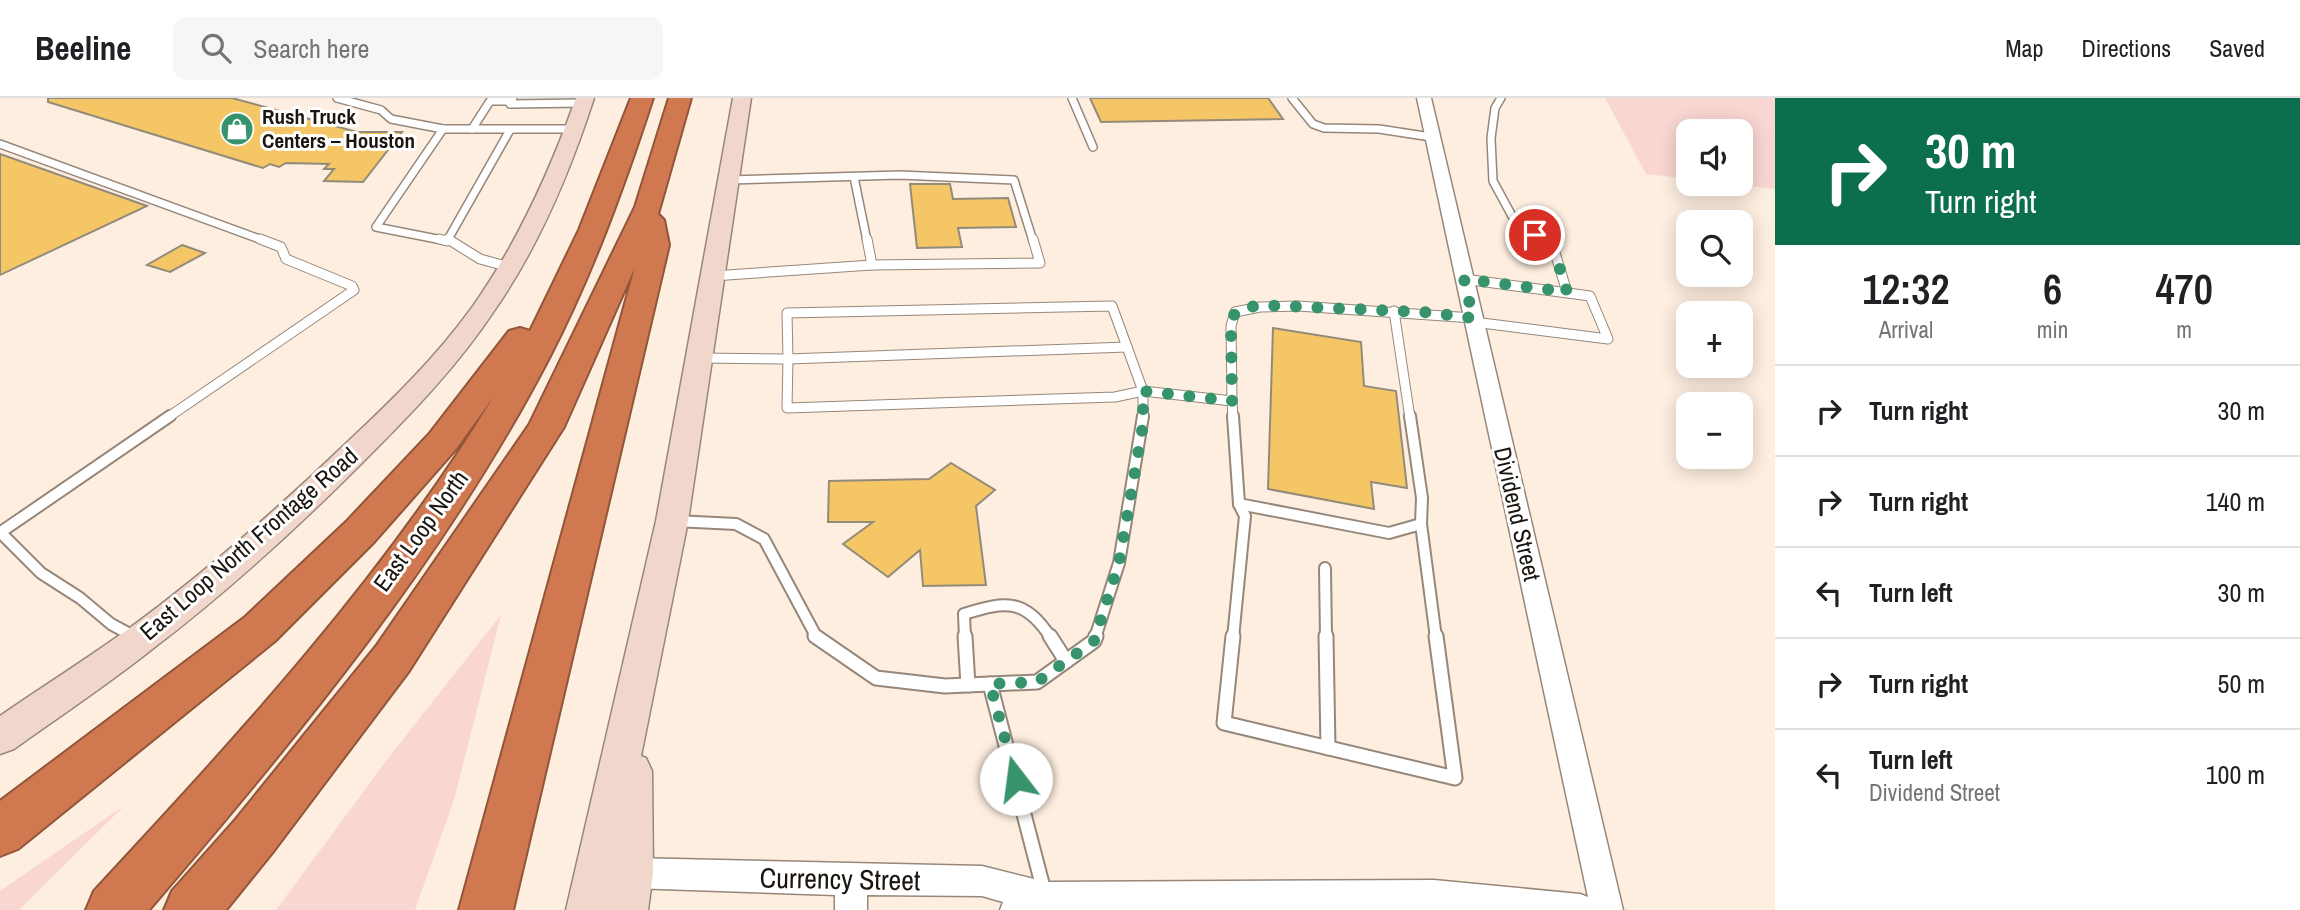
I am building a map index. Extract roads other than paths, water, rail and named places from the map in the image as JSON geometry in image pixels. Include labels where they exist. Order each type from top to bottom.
[{"type":"highway","name":"East Loop North","points":[[113,910],[240,766],[403,560],[487,437],[547,328],[584,252],[617,171],[642,98]]},
{"type":"highway","name":"East Loop North","points":[[191,910],[254,836],[393,658],[487,520],[546,427],[648,208],[680,98]]},
{"type":"highway","points":[[486,910],[655,245],[648,208]]},
{"type":"highway","points":[[0,832],[260,629],[360,532],[443,441],[584,252]]},
{"type":"main road","points":[[588,910],[672,521],[743,98]]},
{"type":"main road","name":"East Loop North Frontage Road","points":[[0,737],[139,640],[216,579],[304,503],[408,400],[466,332],[509,267],[526,238],[581,110]]},
{"type":"main road","points":[[629,891],[633,707]]},
{"type":"street","points":[[1428,118],[1439,98]]},
{"type":"street","name":"Dividend Street","points":[[1428,118],[1607,910]]},
{"type":"street","name":"Currency Street","points":[[629,891],[851,895],[982,881],[1046,898],[1438,903],[1580,910]]},
{"type":"street","name":"Currency Street","points":[[1016,910],[1046,898]]},
{"type":"lane","points":[[337,98],[381,110],[391,119],[443,129],[510,130],[581,110]]},
{"type":"lane","points":[[479,98],[489,101],[513,99]]},
{"type":"lane","points":[[1072,98],[1093,147]]},
{"type":"lane","points":[[1292,98],[1313,124],[1324,128],[1379,129],[1428,118]]},
{"type":"lane","points":[[1501,98],[1495,108],[1491,138],[1493,181],[1518,227],[1552,243],[1567,292]]},
{"type":"lane","points":[[513,99],[510,104],[581,110]]},
{"type":"lane","points":[[472,129],[489,101]]},
{"type":"lane","points":[[443,129],[376,227],[447,241],[480,259],[509,267]]},
{"type":"lane","points":[[447,241],[510,130]]},
{"type":"lane","points":[[0,144],[281,247],[286,259],[352,286],[354,290],[0,532],[41,573],[80,598],[111,624],[139,640]]},
{"type":"lane","points":[[713,276],[872,265],[1040,263],[1014,180],[900,175],[729,180]]},
{"type":"lane","points":[[854,177],[872,265]]},
{"type":"lane","points":[[1394,311],[1422,498],[1421,524],[1455,778],[1224,723],[1245,516],[1239,505],[1232,401],[1231,326],[1235,312],[1258,305],[1394,311],[1608,339],[1590,296],[1464,279]]},
{"type":"lane","points":[[672,521],[736,524],[764,539],[816,637],[876,678],[945,686],[1037,682],[1094,641],[1119,563],[1143,425],[1143,391],[1112,306],[787,313],[787,408],[1115,397],[1143,391],[1232,401]]},
{"type":"lane","points":[[699,358],[788,359],[1127,347]]},
{"type":"lane","points":[[1239,505],[1389,533],[1421,524]]},
{"type":"lane","points":[[1325,568],[1328,748]]},
{"type":"lane","points":[[968,685],[964,614],[998,603],[1021,606],[1029,610],[1041,621],[1066,661]]},
{"type":"lane","points":[[990,684],[1046,898]]},
{"type":"place","name":"Rush Truck Centers – Houston","points":[[237,129]]}]
